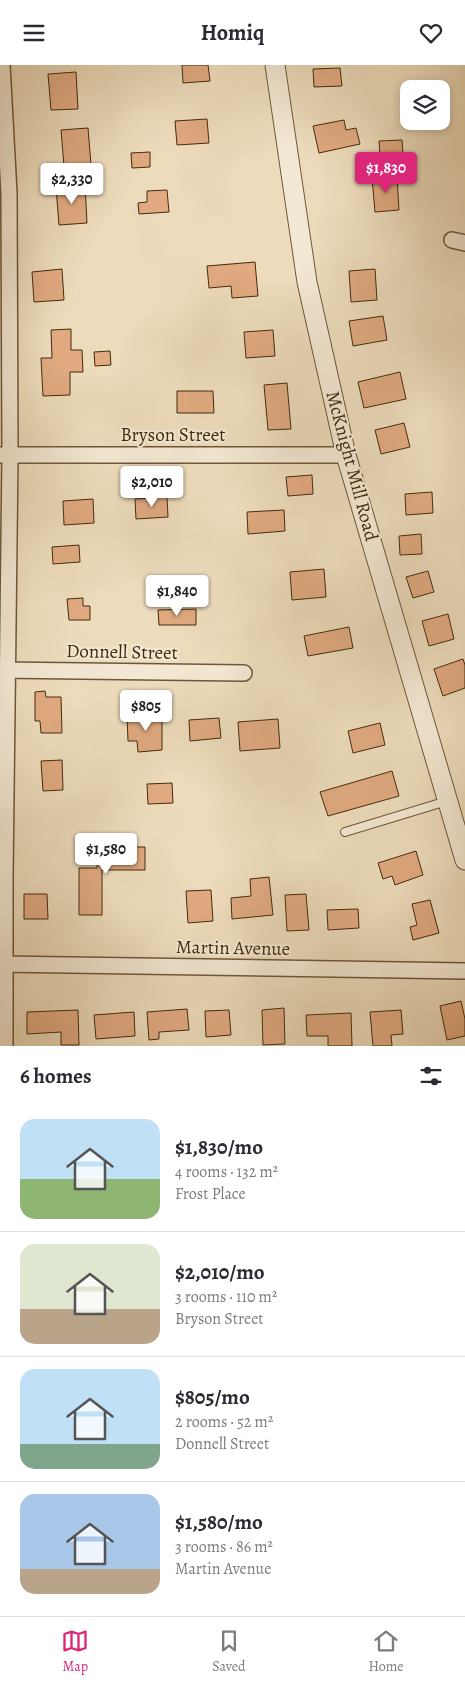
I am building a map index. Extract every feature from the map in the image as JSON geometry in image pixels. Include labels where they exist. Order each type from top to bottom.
[{"type":"street","points":[[2,65],[9,193],[5,456],[5,877],[3,965],[5,1046]]},
{"type":"street","name":"McKnight Mill Road","points":[[275,65],[307,282],[346,455],[465,859]]},
{"type":"street","name":"Bryson Street","points":[[5,456],[346,455]]},
{"type":"street","name":"Donnell Street","points":[[4,670],[244,673]]},
{"type":"street","name":"Martin Avenue","points":[[3,965],[465,971]]},
{"type":"lane","points":[[345,832],[448,801]]},
{"type":"building","points":[[182,65],[208,65],[210,81],[183,83]]},
{"type":"building","points":[[340,68],[342,86],[314,87],[313,69]]},
{"type":"building","points":[[76,72],[78,109],[51,110],[48,74]]},
{"type":"building","points":[[207,119],[209,143],[177,145],[175,121]]},
{"type":"building","points":[[344,120],[346,130],[356,128],[360,144],[319,153],[313,126]]},
{"type":"building","points":[[88,128],[91,165],[64,166],[61,130]]},
{"type":"building","points":[[402,140],[403,153],[380,155],[379,141]]},
{"type":"building","points":[[150,152],[150,167],[132,168],[131,153]]},
{"type":"building","points":[[397,176],[399,210],[375,212],[372,178]]},
{"type":"building","points":[[85,185],[87,223],[59,225],[56,187]]},
{"type":"building","points":[[167,190],[169,212],[139,214],[138,203],[147,202],[147,191]]},
{"type":"building","points":[[255,262],[258,296],[232,298],[231,286],[209,288],[207,266]]},
{"type":"building","points":[[62,269],[64,300],[34,302],[32,272]]},
{"type":"building","points":[[375,269],[377,300],[351,302],[349,271]]},
{"type":"building","points":[[383,316],[387,340],[353,346],[349,321]]},
{"type":"building","points":[[71,329],[71,350],[82,350],[83,372],[70,372],[70,395],[43,396],[41,358],[52,358],[51,330]]},
{"type":"building","points":[[273,330],[275,356],[246,358],[244,332]]},
{"type":"building","points":[[110,351],[111,365],[95,366],[94,352]]},
{"type":"building","points":[[400,372],[406,399],[364,408],[358,382]]},
{"type":"building","points":[[287,383],[291,429],[268,430],[264,385]]},
{"type":"building","points":[[177,391],[213,391],[214,413],[177,413]]},
{"type":"building","points":[[404,423],[410,447],[381,454],[375,430]]},
{"type":"building","points":[[312,475],[313,494],[288,496],[286,477]]},
{"type":"building","points":[[432,492],[433,513],[406,515],[405,494]]},
{"type":"building","points":[[167,497],[168,517],[136,519],[135,499]]},
{"type":"building","points":[[93,499],[94,523],[64,525],[63,501]]},
{"type":"building","points":[[284,510],[285,531],[248,534],[247,512]]},
{"type":"building","points":[[421,534],[422,554],[400,555],[399,536]]},
{"type":"building","points":[[79,545],[80,562],[53,564],[52,547]]},
{"type":"building","points":[[324,569],[326,597],[292,600],[290,572]]},
{"type":"building","points":[[428,571],[434,592],[413,598],[406,577]]},
{"type":"building","points":[[83,598],[83,606],[90,606],[90,620],[69,620],[67,599]]},
{"type":"building","points":[[196,609],[196,625],[159,625],[158,610]]},
{"type":"building","points":[[448,614],[454,639],[429,646],[422,621]]},
{"type":"building","points":[[349,627],[353,648],[308,656],[304,636]]},
{"type":"building","points":[[463,659],[465,665],[465,688],[443,696],[434,669]]},
{"type":"building","points":[[45,691],[46,697],[61,697],[62,733],[41,733],[40,721],[35,721],[35,692]]},
{"type":"building","points":[[162,714],[162,750],[138,752],[137,741],[128,741],[127,715]]},
{"type":"building","points":[[219,718],[221,738],[190,741],[189,720]]},
{"type":"building","points":[[278,719],[280,748],[240,751],[238,722]]},
{"type":"building","points":[[380,723],[385,745],[353,753],[348,731]]},
{"type":"building","points":[[62,760],[63,790],[43,791],[41,761]]},
{"type":"building","points":[[392,771],[399,796],[328,816],[320,792]]},
{"type":"building","points":[[172,783],[173,803],[148,804],[147,784]]},
{"type":"building","points":[[97,847],[145,847],[145,870],[102,870],[102,915],[79,915],[79,868],[97,868]]},
{"type":"building","points":[[416,851],[423,875],[395,885],[392,876],[383,879],[378,863]]},
{"type":"building","points":[[269,877],[273,915],[232,919],[231,898],[251,896],[250,879]]},
{"type":"building","points":[[211,890],[213,921],[188,923],[186,891]]},
{"type":"building","points":[[24,894],[47,894],[48,919],[24,919]]},
{"type":"building","points":[[306,894],[309,930],[287,931],[285,895]]},
{"type":"building","points":[[430,900],[439,933],[413,940],[410,927],[417,925],[412,904]]},
{"type":"building","points":[[358,909],[359,928],[328,930],[327,910]]},
{"type":"building","points":[[461,1001],[465,1019],[465,1036],[447,1040],[440,1006]]},
{"type":"building","points":[[284,1008],[285,1044],[263,1045],[262,1010]]},
{"type":"building","points":[[187,1009],[189,1030],[159,1032],[159,1039],[149,1040],[147,1012]]},
{"type":"building","points":[[78,1010],[79,1045],[61,1045],[61,1032],[27,1034],[27,1012]]},
{"type":"building","points":[[229,1010],[231,1035],[206,1037],[205,1011]]},
{"type":"building","points":[[401,1010],[403,1034],[391,1035],[392,1046],[373,1046],[370,1012]]},
{"type":"building","points":[[134,1012],[135,1036],[96,1039],[94,1015]]},
{"type":"building","points":[[351,1013],[352,1046],[328,1046],[328,1036],[307,1036],[306,1015]]}]
